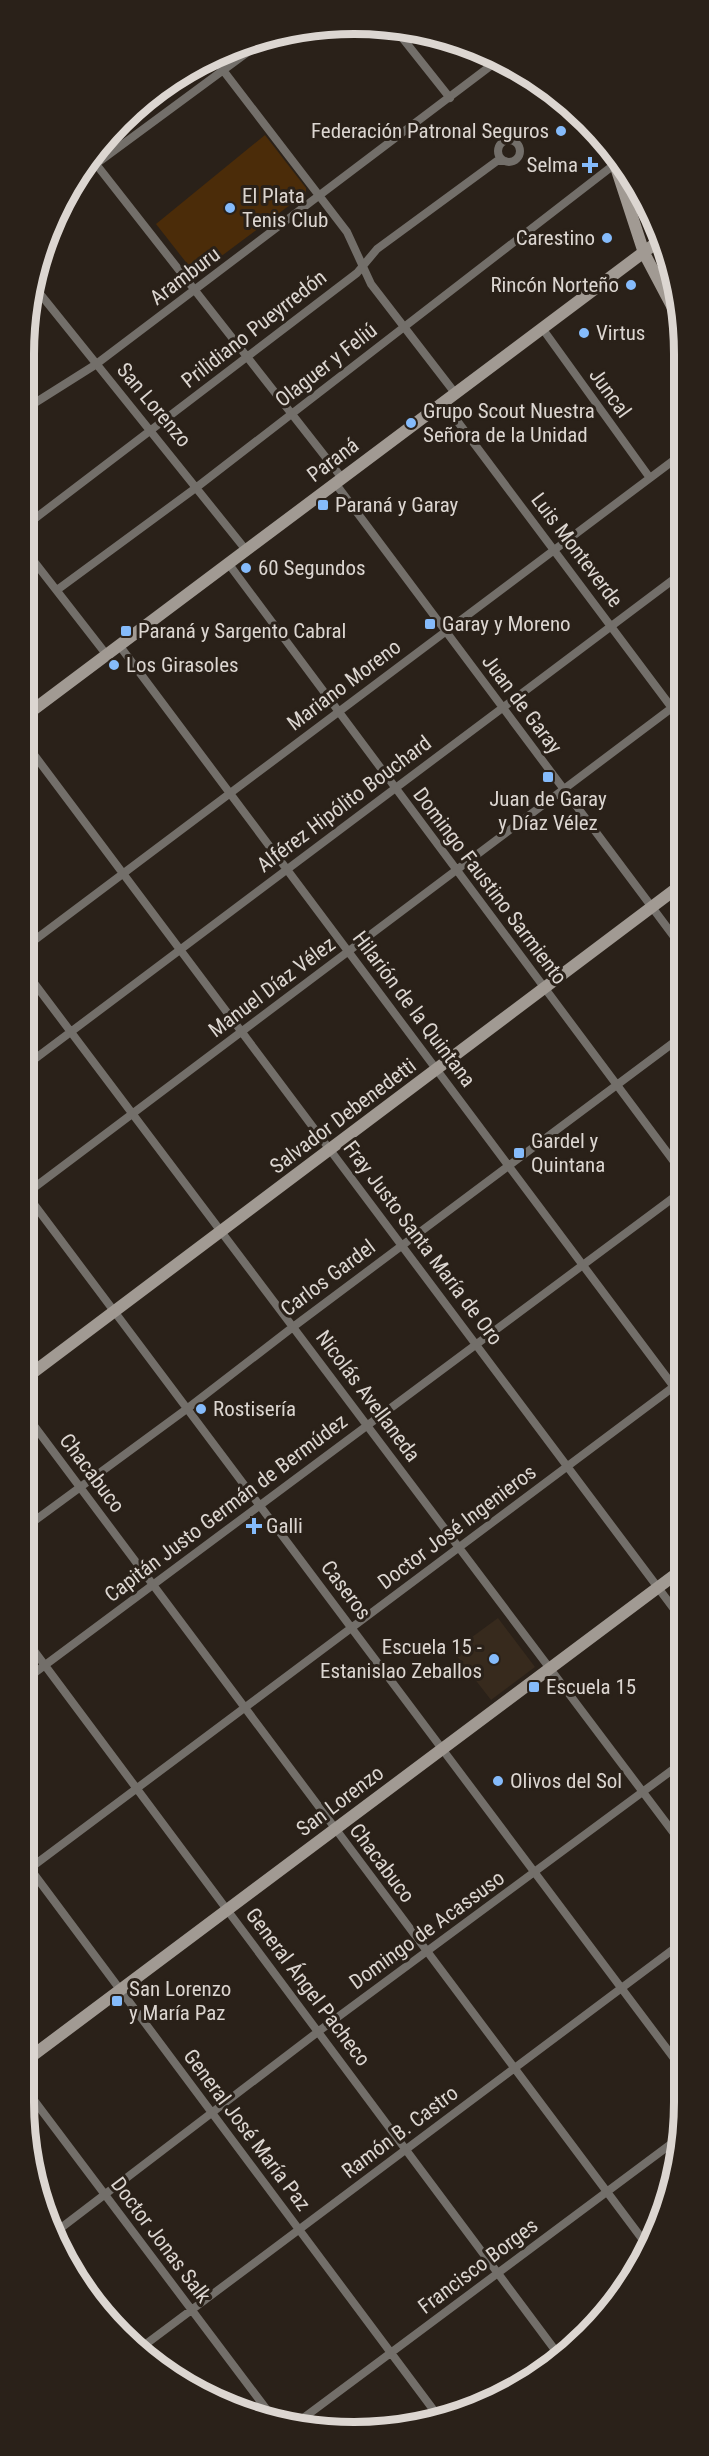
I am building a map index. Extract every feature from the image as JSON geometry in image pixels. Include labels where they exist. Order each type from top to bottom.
[{"type":"street","points":[[403,38],[450,98]]},
{"type":"street","points":[[108,151],[247,53]]},
{"type":"street","points":[[219,65],[321,196],[353,241],[371,284],[455,393]]},
{"type":"street","name":"Aramburu","points":[[34,403],[95,365],[491,66]]},
{"type":"street","name":"Prilidiano Pueyrredón","points":[[34,520],[364,267],[377,249],[501,159]]},
{"type":"street","name":"Olaguer y Feliú","points":[[57,590],[292,414],[610,162]]},
{"type":"street","name":"Juan de Garay","points":[[97,165],[292,414],[445,631],[674,937]]},
{"type":"street","points":[[619,174],[644,253],[670,302]]},
{"type":"street","name":"Paraná","points":[[34,709],[542,328],[656,246]]},
{"type":"street","name":"San Lorenzo","points":[[40,295],[246,550]]},
{"type":"street","name":"Juncal","points":[[542,328],[650,478]]},
{"type":"street","name":"Luis Monteverde","points":[[443,402],[673,708]]},
{"type":"street","name":"Mariano Moreno","points":[[34,941],[674,460]]},
{"type":"street","points":[[34,561],[106,654]]},
{"type":"street","name":"Domingo Faustino Sarmiento","points":[[228,563],[674,1163]]},
{"type":"street","name":"Alférez Hipólito Bouchard","points":[[34,1060],[674,579]]},
{"type":"street","name":"Hilarión de la Quintana","points":[[119,645],[436,1070],[674,1380]]},
{"type":"street","name":"Manuel Díaz Vélez","points":[[34,1189],[673,708]]},
{"type":"street","name":"Fray Justo Santa María de Oro","points":[[34,755],[674,1609]]},
{"type":"street","name":"Salvador Debenedetti","points":[[34,1372],[545,990],[674,890]]},
{"type":"street","name":"Nicolás Avellaneda","points":[[34,983],[223,1230],[293,1327],[674,1833]]},
{"type":"street","name":"Carlos Gardel","points":[[34,1521],[674,1042]]},
{"type":"street","name":"Capitán Justo Germán de Bermúdez","points":[[34,1674],[674,1197]]},
{"type":"street","name":"Caseros","points":[[34,1203],[533,1873],[674,2058]]},
{"type":"street","name":"Doctor José Ingenieros","points":[[34,1862],[137,1789],[674,1386]]},
{"type":"street","name":"Chacabuco","points":[[34,1426],[643,2240]]},
{"type":"street","name":"San Lorenzo","points":[[34,2054],[674,1575]]},
{"type":"street","name":"General Ángel Pacheco","points":[[34,1651],[555,2350]]},
{"type":"street","name":"Domingo de Acassuso","points":[[61,2228],[319,2031],[674,1769]]},
{"type":"street","name":"General José María Paz","points":[[34,1878],[435,2411]]},
{"type":"street","name":"Ramón B. Castro","points":[[146,2344],[674,1949]]},
{"type":"street","name":"Doctor Jonas Salk","points":[[34,2100],[266,2409]]},
{"type":"street","name":"Francisco Borges","points":[[304,2417],[672,2143]]},
{"type":"shaded area","name":"El Plata Tenis Club","points":[[265,135],[306,188],[306,193],[196,275],[156,224]]},
{"type":"shaded area","name":"Escuela 15 - Estanislao Zeballos","points":[[498,1618],[535,1667],[491,1700],[453,1651]]},
{"type":"place","name":"Federación Patronal Seguros","points":[[561,131]]},
{"type":"place","name":"Selma","points":[[590,165]]},
{"type":"place","name":"El Plata Tenis Club","points":[[230,208]]},
{"type":"place","name":"Carestino","points":[[607,238]]},
{"type":"place","name":"Rincón Norteño","points":[[631,285]]},
{"type":"place","name":"Virtus","points":[[584,333]]},
{"type":"place","name":"Grupo Scout Nuestra Señora de la Unidad","points":[[411,423]]},
{"type":"place","name":"Paraná y Garay","points":[[323,505]]},
{"type":"place","name":"60 Segundos","points":[[246,568]]},
{"type":"place","name":"Garay y Moreno","points":[[430,624]]},
{"type":"place","name":"Paraná y Sargento Cabral","points":[[126,631]]},
{"type":"place","name":"Los Girasoles","points":[[114,665]]},
{"type":"place","name":"Juan de Garay y Díaz Vélez","points":[[548,777]]},
{"type":"place","name":"Gardel y Quintana","points":[[519,1153]]},
{"type":"place","name":"Rostisería","points":[[201,1409]]},
{"type":"place","name":"Galli","points":[[254,1526]]},
{"type":"place","name":"Escuela 15 - Estanislao Zeballos","points":[[494,1659]]},
{"type":"place","name":"Escuela 15","points":[[534,1687]]},
{"type":"place","name":"Olivos del Sol","points":[[498,1781]]},
{"type":"place","name":"San Lorenzo y María Paz","points":[[117,2001]]}]
